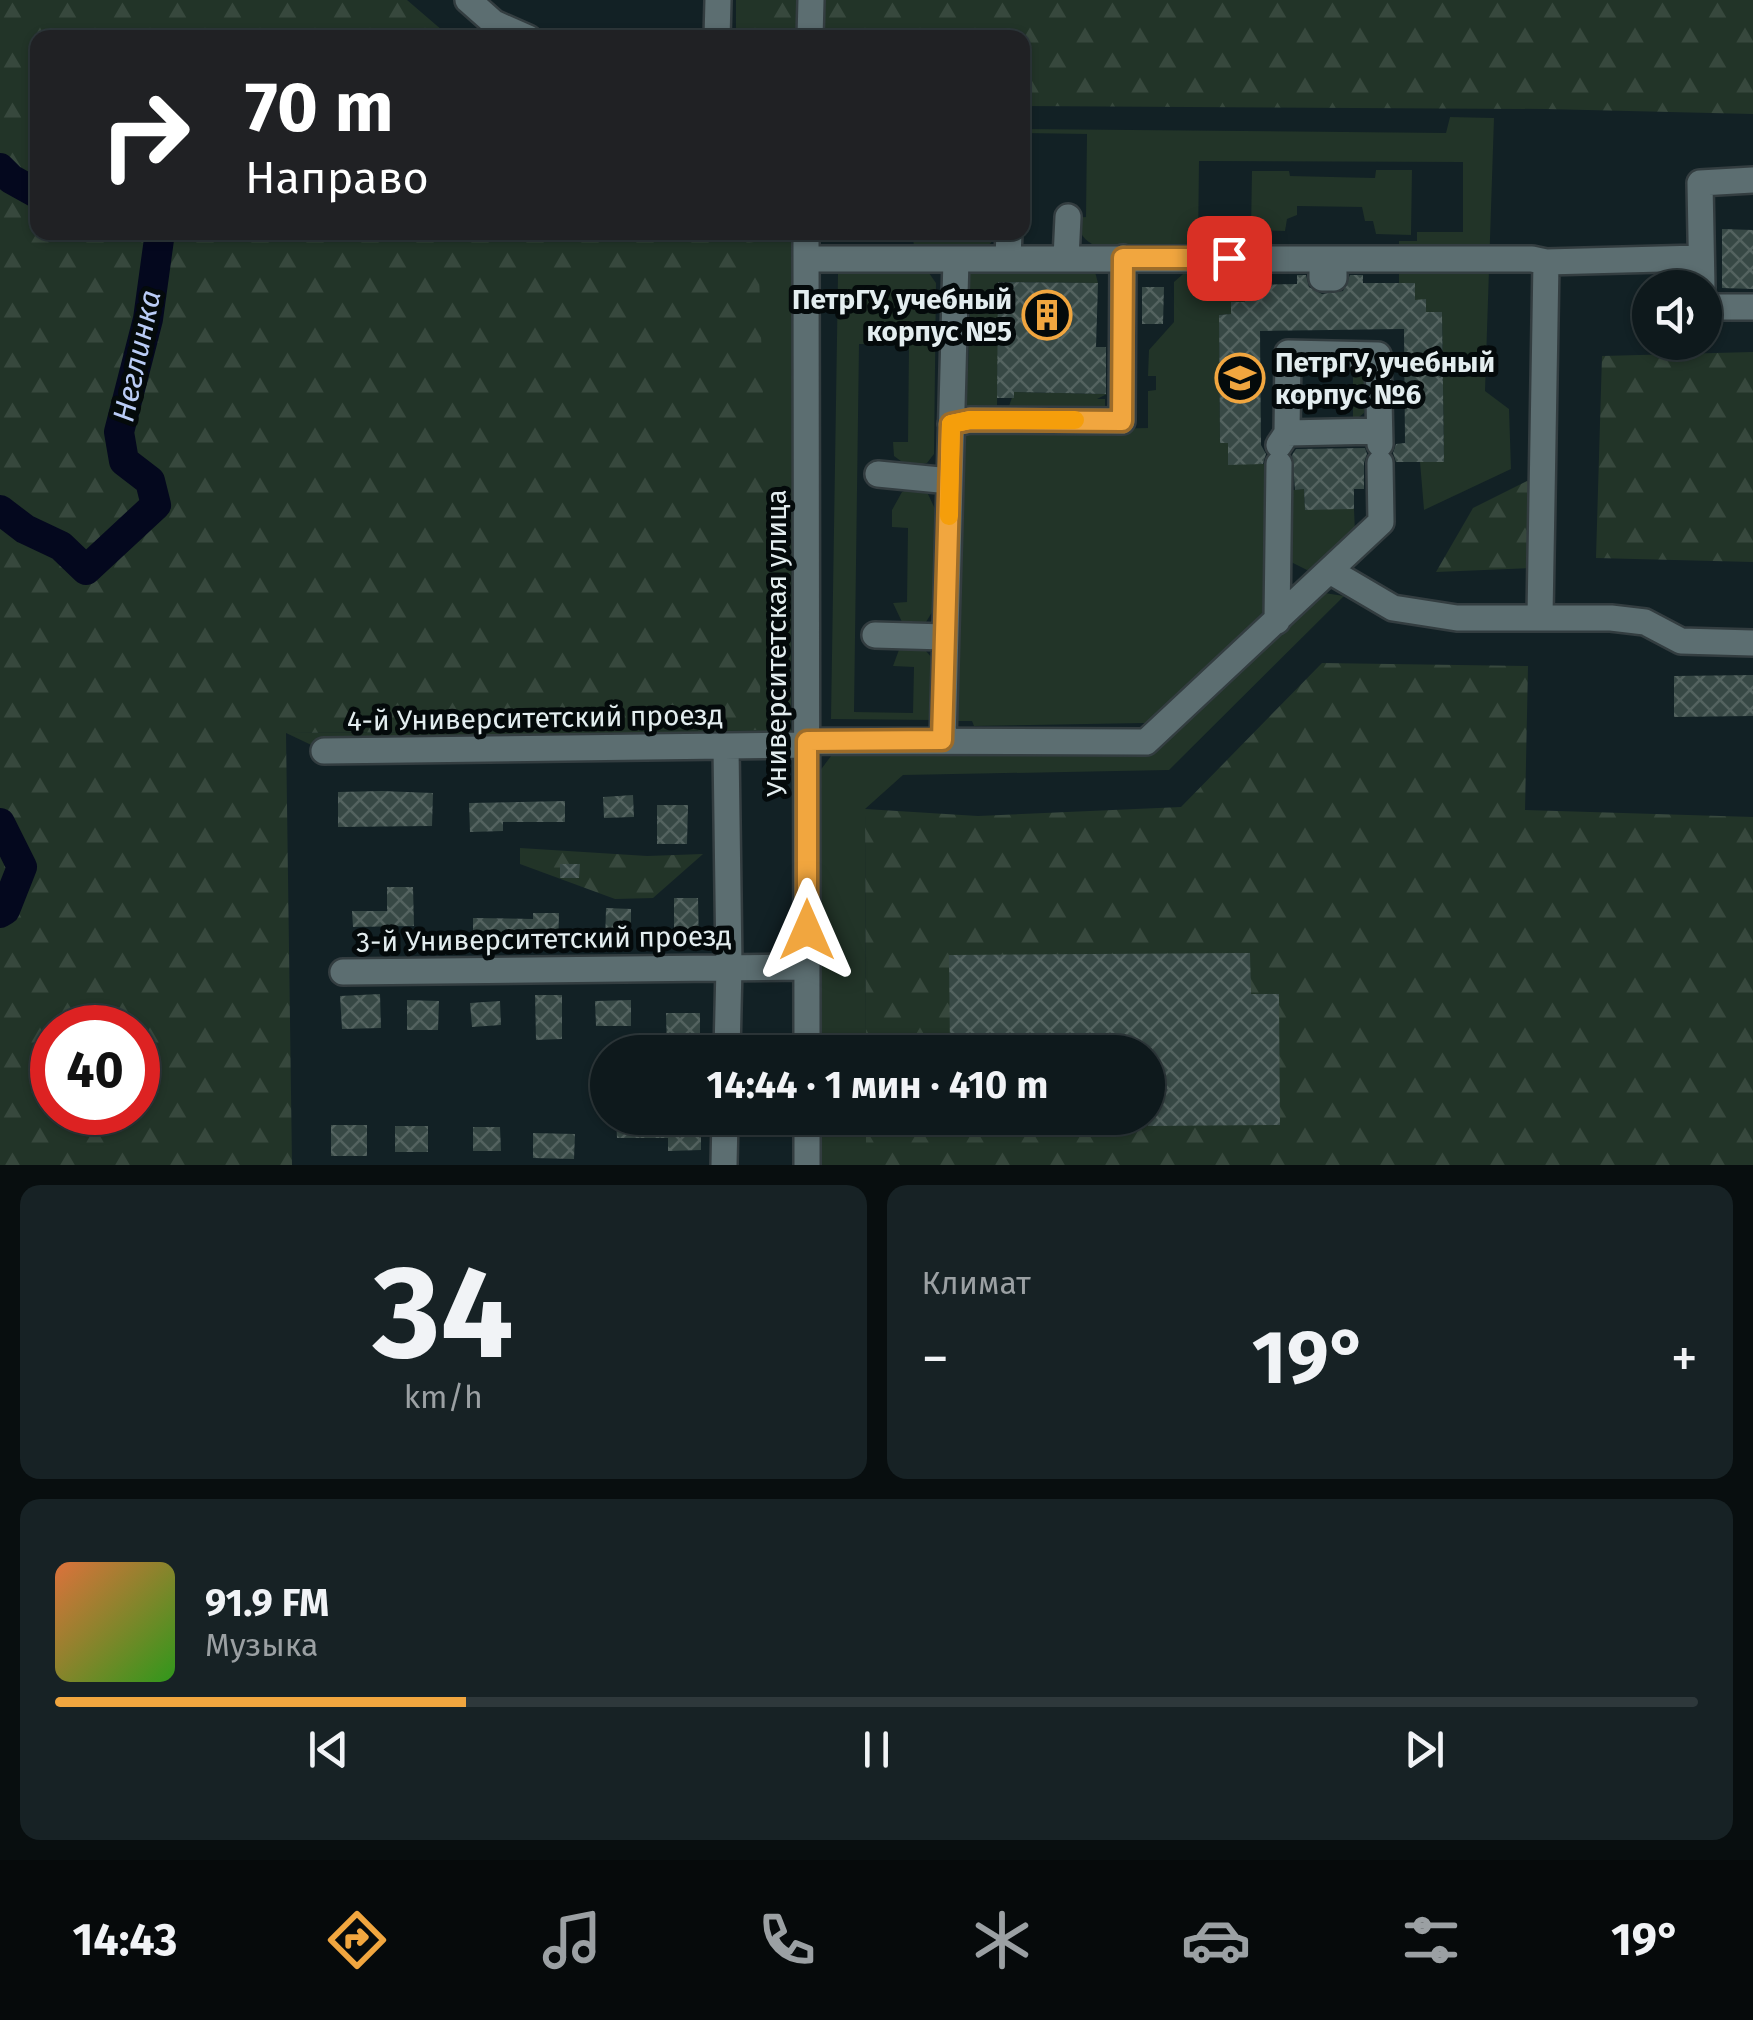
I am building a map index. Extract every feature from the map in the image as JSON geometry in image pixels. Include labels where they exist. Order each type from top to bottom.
[{"type":"street","points":[[468,0],[494,11],[518,30]]},
{"type":"street","points":[[718,0],[718,30]]},
{"type":"street","points":[[810,30],[811,0]]},
{"type":"street","points":[[1701,270],[1700,183],[1753,180]]},
{"type":"street","points":[[1066,258],[1068,218]]},
{"type":"street","points":[[806,246],[956,258],[1009,246],[1066,258],[1532,258],[1546,262],[1700,258]]},
{"type":"street","name":"Университетская улица","points":[[806,246],[807,1035]]},
{"type":"street","points":[[942,740],[956,258]]},
{"type":"street","points":[[951,424],[984,420],[1122,421],[1123,258]]},
{"type":"street","points":[[1540,616],[1546,262]]},
{"type":"street","points":[[1722,308],[1753,307]]},
{"type":"street","name":"4-й Университетский проезд","points":[[324,750],[942,740],[1146,742],[1381,522],[1378,355],[1288,353],[1282,447]]},
{"type":"street","points":[[1277,621],[1282,447],[1380,446]]},
{"type":"street","points":[[878,474],[950,480]]},
{"type":"street","points":[[1330,571],[1394,608],[1457,618],[1540,616],[1645,622],[1680,641],[1753,643]]},
{"type":"street","points":[[875,636],[946,637]]},
{"type":"street","points":[[726,746],[727,1035]]},
{"type":"street","name":"3-й Университетский проезд","points":[[343,972],[807,966]]},
{"type":"street","points":[[724,1165],[725,1135]]},
{"type":"street","points":[[807,1135],[807,1165]]},
{"type":"green space","points":[[0,0],[407,0],[442,30],[30,30],[30,240],[742,240],[758,244],[766,484],[759,730],[286,733],[292,1165],[0,1165]]},
{"type":"green space","points":[[736,0],[1753,0],[1753,114],[1030,106],[1030,30],[736,30]]},
{"type":"green space","points":[[1450,117],[1494,118],[1485,391],[1509,409],[1511,469],[1424,510],[1420,462],[1444,461],[1442,312],[1426,312],[1426,300],[1415,300],[1399,283],[1399,241],[1417,241],[1417,232],[1463,232],[1463,162],[1199,161],[1198,247],[1113,248],[1088,242],[1075,218],[1086,217],[1087,134],[1030,133],[1030,129],[1446,133]]},
{"type":"green space","points":[[1376,170],[1412,170],[1411,235],[1376,234],[1373,221],[1365,221],[1362,207],[1297,206],[1297,215],[1287,219],[1285,231],[1251,230],[1252,171],[1375,178]]},
{"type":"green space","points":[[1242,235],[1242,242],[1257,242],[1257,248],[1205,247],[1205,236]]},
{"type":"green space","points":[[738,240],[793,240],[791,745],[324,751],[286,733],[758,730],[758,245]]},
{"type":"green space","points":[[913,240],[993,240],[989,245],[914,247]]},
{"type":"green space","points":[[1191,267],[1264,269],[1265,285],[1245,285],[1245,302],[1232,302],[1231,314],[1219,315],[1220,442],[1228,443],[1229,464],[1266,464],[1263,612],[1186,689],[1145,723],[974,726],[972,721],[952,721],[961,432],[1148,428],[1148,391],[1156,390],[1156,376],[1148,376],[1149,350],[1174,322],[1174,282]]},
{"type":"green space","points":[[956,268],[1094,268],[1098,283],[999,282],[997,406],[1009,406],[1014,392],[1107,394],[1097,399],[1105,399],[1105,412],[952,416],[953,371],[968,370],[970,311],[955,310]]},
{"type":"green space","points":[[929,273],[936,283],[934,454],[927,463],[909,467],[894,456],[893,442],[908,442],[909,345],[859,344],[854,712],[913,713],[914,667],[893,666],[900,647],[919,643],[933,659],[933,720],[831,719],[838,274]]},
{"type":"green space","points":[[1753,352],[1753,562],[1596,558],[1602,356],[1722,360],[1722,353]]},
{"type":"green space","points":[[1353,366],[1365,371],[1364,413],[1353,422]]},
{"type":"green space","points":[[1529,480],[1532,568],[1436,572],[1473,508]]},
{"type":"green space","points":[[914,487],[928,494],[935,509],[934,609],[926,622],[902,622],[893,603],[907,602],[908,528],[892,527],[892,510],[902,492]]},
{"type":"green space","points":[[1304,489],[1305,509],[1354,509],[1355,532],[1319,569],[1307,570],[1291,562],[1289,497],[1292,490]]},
{"type":"green space","points":[[1318,592],[1344,596],[1169,770],[903,775],[865,809],[866,1035],[819,1035],[819,772],[831,756],[849,749],[1159,749]]},
{"type":"green space","points":[[1322,663],[1528,666],[1525,810],[1753,817],[1753,1165],[866,1165],[866,1135],[1165,1135],[1165,1035],[866,1035],[865,809],[978,816],[1181,807]]},
{"type":"green space","points":[[520,848],[647,856],[703,854],[653,898],[615,899],[520,864]]},
{"type":"green space","points":[[819,1135],[866,1135],[866,1165],[818,1165]]},
{"type":"building","points":[[1722,229],[1753,230],[1753,289],[1722,288]]},
{"type":"building","name":"ПетрГУ, учебный корпус №6","points":[[1297,275],[1306,275],[1309,287],[1322,294],[1343,291],[1350,275],[1363,275],[1363,283],[1415,283],[1415,300],[1426,299],[1426,312],[1442,312],[1444,462],[1396,462],[1393,453],[1396,444],[1405,443],[1404,329],[1331,330],[1260,331],[1261,445],[1266,454],[1263,464],[1228,465],[1228,443],[1220,443],[1219,315],[1231,314],[1231,302],[1245,302],[1245,285],[1297,284]]},
{"type":"building","name":"ПетрГУ, учебный корпус №5","points":[[998,282],[1098,283],[1096,347],[1106,347],[1106,394],[1014,392],[1014,398],[997,398]]},
{"type":"building","points":[[1142,287],[1164,287],[1163,324],[1142,324]]},
{"type":"building","points":[[1365,448],[1364,489],[1354,489],[1354,509],[1305,510],[1304,489],[1295,490],[1292,455],[1296,449]]},
{"type":"building","points":[[1753,675],[1753,716],[1674,717],[1674,676]]},
{"type":"building","points":[[338,792],[433,793],[432,826],[338,827]]},
{"type":"building","points":[[633,795],[634,817],[604,818],[603,797]]},
{"type":"building","points":[[565,801],[565,822],[503,822],[503,831],[470,832],[469,803]]},
{"type":"building","points":[[657,805],[688,805],[687,844],[657,844]]},
{"type":"building","points":[[560,864],[580,864],[579,878],[560,878]]},
{"type":"building","points":[[387,887],[413,887],[414,926],[353,927],[352,911],[387,911]]},
{"type":"building","points":[[674,898],[698,898],[699,947],[674,948]]},
{"type":"building","points":[[606,908],[631,909],[631,945],[605,944]]},
{"type":"building","points":[[533,913],[559,913],[558,950],[473,945],[473,918],[533,919]]},
{"type":"building","points":[[1250,953],[1251,994],[1279,994],[1280,1125],[1165,1126],[1165,1035],[950,1035],[949,955]]},
{"type":"building","points":[[380,994],[381,1028],[342,1029],[340,996]]},
{"type":"building","points":[[535,995],[562,995],[562,1039],[536,1040]]},
{"type":"building","points":[[407,1000],[439,1001],[438,1030],[407,1030]]},
{"type":"building","points":[[631,1000],[631,1026],[596,1026],[595,1001]]},
{"type":"building","points":[[500,1001],[501,1025],[472,1027],[470,1003]]},
{"type":"building","points":[[666,1013],[700,1013],[700,1035],[667,1035]]},
{"type":"building","points":[[331,1125],[367,1125],[367,1156],[331,1156]]},
{"type":"building","points":[[395,1126],[428,1126],[428,1152],[395,1152]]},
{"type":"building","points":[[473,1127],[500,1127],[501,1151],[473,1151]]},
{"type":"building","points":[[533,1133],[575,1134],[574,1159],[533,1158]]},
{"type":"building","points":[[617,1135],[701,1135],[701,1150],[668,1151],[668,1138]]},
{"type":"waterway","name":"Неглинка","points":[[0,168],[30,190]]},
{"type":"waterway","name":"Неглинка","points":[[0,510],[25,529],[61,546],[86,570],[156,505],[150,481],[124,461],[119,432],[148,319],[159,240]]},
{"type":"waterway","name":"Неглинка","points":[[0,823],[22,867],[5,910],[0,913]]},
{"type":"slow traffic","points":[[949,516],[951,424],[970,420],[1075,420]]},
{"type":"place","name":"ПетрГУ, учебный корпус №5","points":[[1047,315]]},
{"type":"place","name":"ПетрГУ, учебный корпус №6","points":[[1240,378]]},
{"type":"route","points":[[807,930],[807,741],[942,740],[951,424],[970,420],[1122,421],[1123,258],[1229,258]]}]
